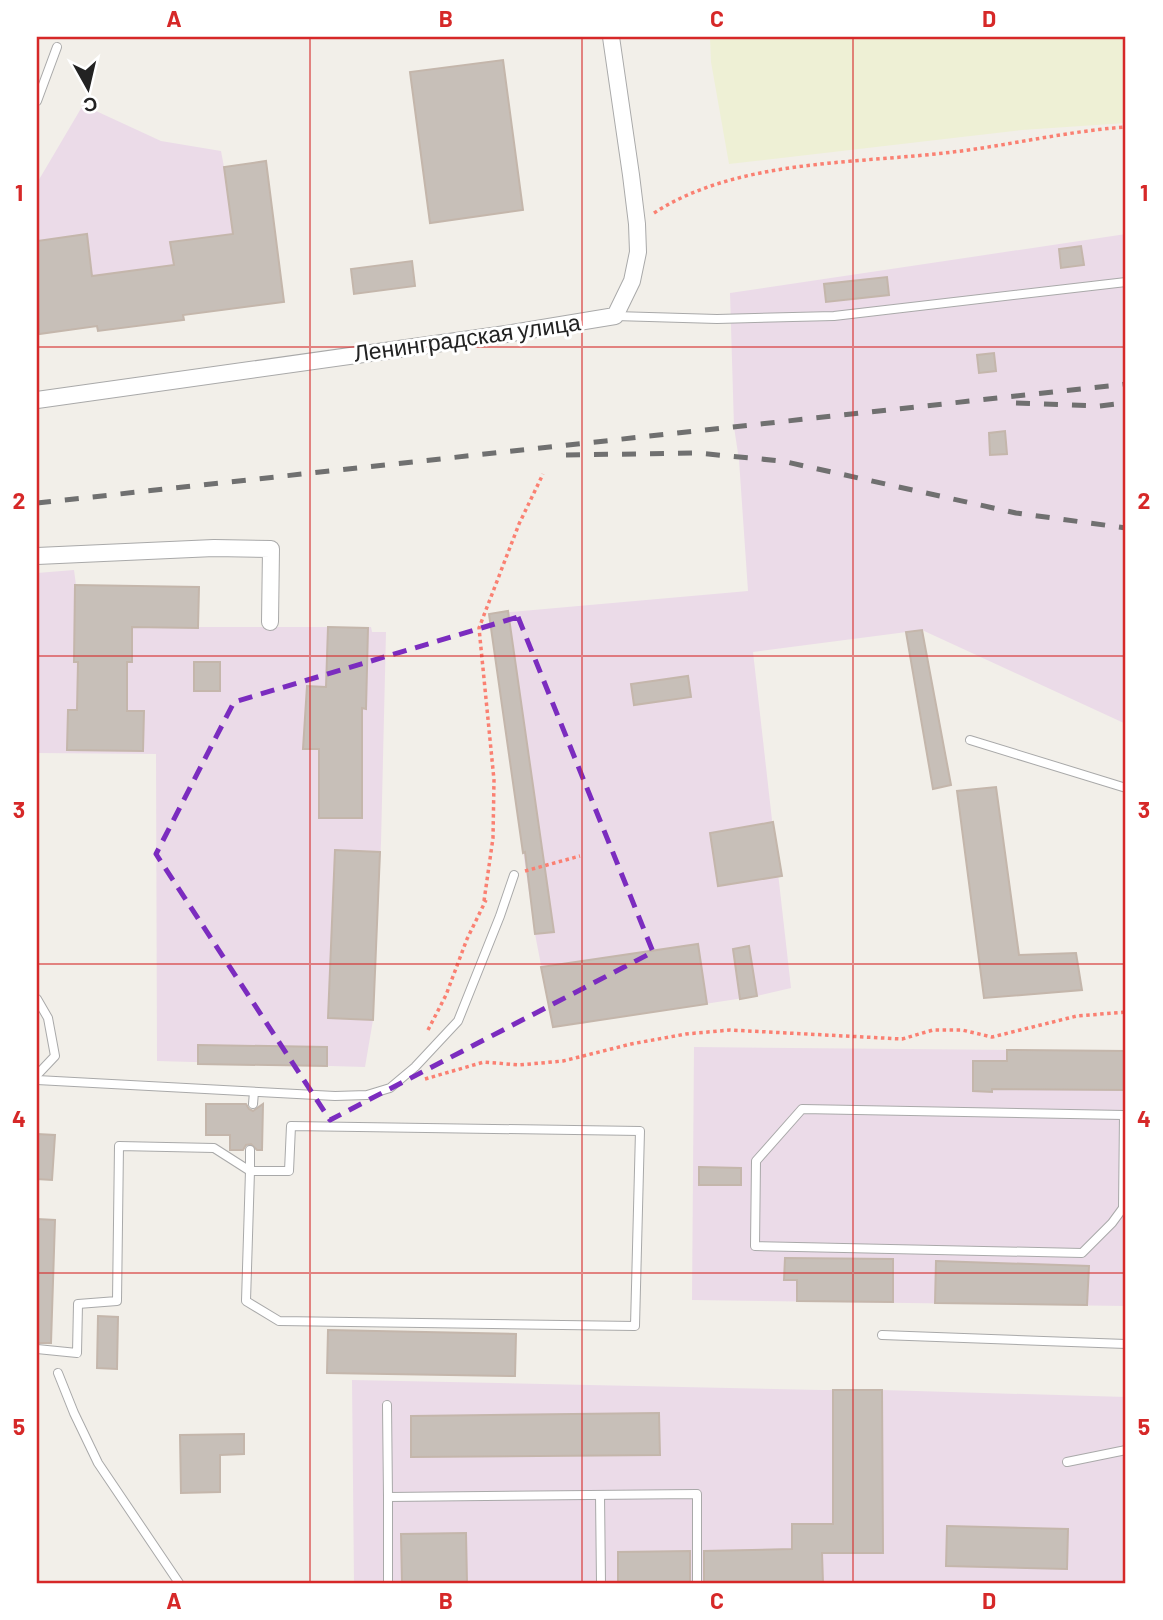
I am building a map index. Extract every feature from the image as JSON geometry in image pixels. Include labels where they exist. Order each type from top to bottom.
[{"type":"street","points":[[611,37],[637,224],[638,251],[632,281],[615,316]]},
{"type":"street","name":"Ленинградская улица","points":[[37,400],[506,334],[615,316]]},
{"type":"street","points":[[37,556],[214,548],[271,549],[270,622]]},
{"type":"lane","points":[[37,101],[57,47]]},
{"type":"lane","points":[[615,316],[717,319],[834,316],[1126,282]]},
{"type":"lane","points":[[970,740],[1126,788]]},
{"type":"lane","points":[[37,1078],[254,1092],[368,1096],[390,1088],[415,1067],[458,1021],[514,874]]},
{"type":"lane","points":[[37,999],[48,1018],[55,1056],[37,1078]]},
{"type":"lane","points":[[253,1104],[254,1092]]},
{"type":"lane","points":[[802,1109],[1124,1115],[1125,1208],[1082,1253],[755,1246],[756,1161],[802,1109]]},
{"type":"lane","points":[[37,1349],[77,1353],[78,1304],[117,1301],[119,1146],[214,1148],[250,1171],[289,1171],[290,1126],[640,1131],[635,1326],[279,1321],[246,1301],[250,1171],[250,1150]]},
{"type":"lane","points":[[882,1335],[1126,1344]]},
{"type":"lane","points":[[58,1373],[98,1464],[179,1583]]},
{"type":"lane","points":[[387,1405],[388,1583]]},
{"type":"lane","points":[[1067,1462],[1126,1450]]},
{"type":"lane","points":[[388,1497],[696,1494],[696,1583]]},
{"type":"lane","points":[[600,1495],[601,1583]]},
{"type":"path","points":[[637,224],[677,198],[778,168],[953,152],[1126,127]]},
{"type":"path","points":[[484,901],[493,838],[494,780],[479,628],[519,524],[543,474]]},
{"type":"path","points":[[424,1079],[484,1062],[519,1065],[563,1061],[631,1044],[697,1033],[730,1030],[902,1039],[933,1030],[962,1030],[992,1037],[1077,1016],[1126,1012]]},
{"type":"highlighted area","points":[[518,617],[653,952],[330,1120],[156,854],[234,702]]},
{"type":"shaded area","points":[[83,105],[161,141],[221,151],[224,167],[266,161],[284,302],[184,315],[184,320],[98,331],[97,326],[39,334],[37,340],[37,183]]},
{"type":"shaded area","points":[[1126,234],[1126,724],[922,630],[753,652],[791,988],[757,996],[553,1027],[535,934],[489,614],[748,591],[739,460],[734,427],[730,293]]},
{"type":"shaded area","points":[[74,570],[76,585],[199,587],[199,627],[371,627],[372,632],[386,632],[373,1020],[365,1067],[157,1061],[156,754],[37,753],[37,573]]},
{"type":"shaded area","points":[[694,1047],[1126,1051],[1126,1306],[692,1300]]},
{"type":"shaded area","points":[[352,1380],[1126,1397],[1126,1583],[354,1583]]},
{"type":"green space","points":[[710,37],[1126,37],[1126,123],[1022,130],[729,164],[711,62]]},
{"type":"building","points":[[503,60],[523,210],[430,223],[410,72]]},
{"type":"building","points":[[266,161],[284,302],[183,315],[184,320],[98,331],[97,326],[39,334],[37,241],[87,234],[92,276],[174,265],[170,242],[233,234],[224,167]]},
{"type":"building","points":[[1081,246],[1084,265],[1061,268],[1059,249]]},
{"type":"building","points":[[412,261],[415,286],[354,294],[351,269]]},
{"type":"building","points":[[887,277],[889,295],[826,302],[824,284]]},
{"type":"building","points":[[994,353],[996,371],[979,373],[977,355]]},
{"type":"building","points":[[1005,431],[1007,454],[990,455],[989,433]]},
{"type":"building","points":[[75,585],[199,587],[198,628],[132,627],[132,662],[127,662],[127,711],[144,711],[143,751],[67,750],[68,710],[77,710],[78,662],[74,662]]},
{"type":"building","points":[[508,611],[554,932],[535,934],[525,852],[523,853],[489,614]]},
{"type":"building","points":[[328,627],[368,628],[366,709],[362,708],[362,818],[319,818],[319,749],[303,749],[307,686],[326,687]]},
{"type":"building","points":[[922,630],[951,785],[933,789],[906,632]]},
{"type":"building","points":[[194,662],[220,662],[220,691],[194,691]]},
{"type":"building","points":[[688,676],[691,697],[634,705],[631,684]]},
{"type":"building","points":[[996,787],[1019,955],[1076,953],[1082,990],[984,998],[957,791]]},
{"type":"building","points":[[773,822],[782,876],[718,886],[710,833]]},
{"type":"building","points":[[335,850],[380,852],[373,1020],[328,1018]]},
{"type":"building","points":[[698,944],[707,1004],[553,1027],[541,967]]},
{"type":"building","points":[[749,946],[757,996],[740,999],[733,949]]},
{"type":"building","points":[[198,1045],[327,1047],[327,1066],[198,1064]]},
{"type":"building","points":[[1007,1050],[1126,1051],[1126,1090],[973,1091],[973,1061],[1007,1061]]},
{"type":"building","points":[[206,1104],[246,1104],[253,1111],[263,1104],[262,1150],[257,1150],[251,1144],[246,1145],[243,1150],[230,1150],[230,1135],[206,1135]]},
{"type":"building","points":[[37,1134],[55,1135],[52,1180],[37,1179]]},
{"type":"building","points":[[699,1167],[741,1168],[741,1185],[699,1185]]},
{"type":"building","points":[[37,1219],[55,1220],[51,1343],[37,1343]]},
{"type":"building","points":[[785,1258],[893,1259],[893,1302],[797,1301],[797,1280],[784,1280]]},
{"type":"building","points":[[936,1261],[1089,1266],[1087,1305],[935,1303]]},
{"type":"building","points":[[98,1316],[118,1317],[117,1369],[97,1368]]},
{"type":"building","points":[[328,1330],[516,1334],[515,1376],[327,1373]]},
{"type":"building","points":[[833,1390],[882,1390],[883,1553],[822,1553],[823,1583],[704,1583],[704,1551],[792,1549],[792,1524],[833,1524]]},
{"type":"building","points":[[659,1413],[660,1455],[411,1457],[411,1416]]},
{"type":"building","points":[[244,1434],[244,1454],[220,1455],[220,1492],[181,1493],[180,1435]]},
{"type":"building","points":[[947,1526],[1068,1529],[1067,1569],[946,1566]]},
{"type":"building","points":[[466,1533],[467,1583],[402,1583],[401,1534]]},
{"type":"building","points":[[690,1551],[690,1583],[618,1583],[618,1552]]},
{"type":"railway","points":[[37,503],[1126,384]]},
{"type":"railway","points":[[1016,403],[1099,406],[1126,403]]},
{"type":"railway","points":[[566,455],[697,453],[782,461],[1016,513],[1126,528]]}]
